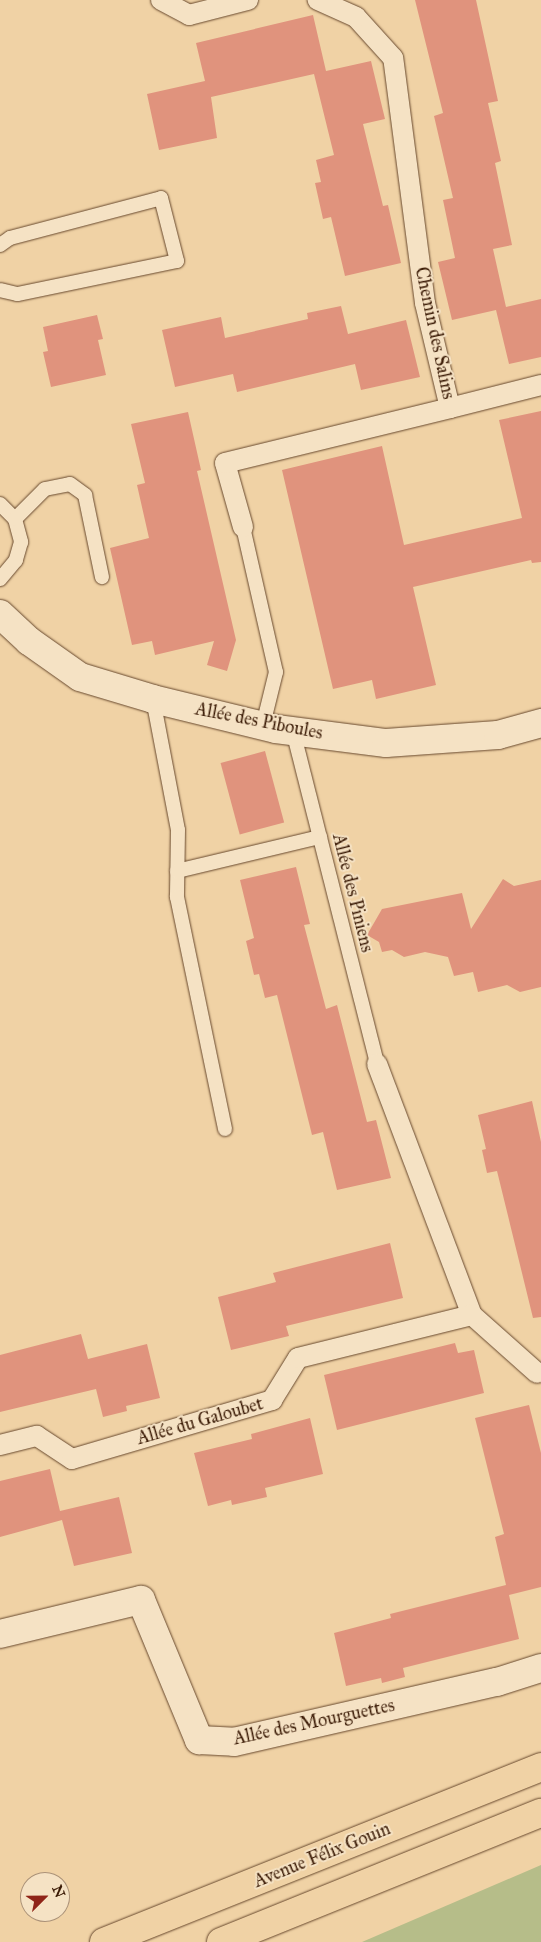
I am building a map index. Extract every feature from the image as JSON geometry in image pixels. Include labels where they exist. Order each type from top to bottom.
[{"type":"main road","name":"Avenue Félix Gouin","points":[[104,1942],[541,1767]]},
{"type":"main road","points":[[221,1942],[541,1813]]},
{"type":"street","points":[[161,0],[188,15],[248,0]]},
{"type":"street","name":"Chemin des Salins","points":[[243,528],[225,463],[450,408],[425,303],[393,58],[356,17],[318,0]]},
{"type":"street","points":[[450,408],[541,385]]},
{"type":"street","name":"Allée des Piboules","points":[[0,614],[29,641],[80,677],[153,699],[263,725],[293,731],[386,742],[498,735],[541,724]]},
{"type":"street","points":[[377,1064],[472,1315],[540,1377]]},
{"type":"street","name":"Allée du Galoubet","points":[[0,1446],[37,1436],[72,1459],[272,1400],[298,1358],[472,1315]]},
{"type":"street","name":"Allée des Mourguettes","points":[[0,1634],[141,1600],[199,1740],[234,1742],[497,1682],[541,1668]]},
{"type":"lane","points":[[0,245],[10,238],[161,198],[177,261],[17,294],[0,290]]},
{"type":"lane","points":[[15,518],[45,489],[70,484],[85,495],[102,577]]},
{"type":"lane","points":[[0,504],[15,518],[21,542],[16,560],[0,579]]},
{"type":"lane","points":[[243,528],[276,672],[263,725]]},
{"type":"lane","points":[[153,699],[178,830],[177,897],[225,1130]]},
{"type":"lane","name":"Allée des Piniens","points":[[293,731],[377,1064]]},
{"type":"lane","points":[[177,871],[320,837]]},
{"type":"green space","points":[[541,1865],[541,1942],[362,1942]]},
{"type":"building","points":[[415,0],[476,0],[498,101],[488,103],[501,161],[495,163],[512,245],[493,249],[506,307],[541,299],[541,357],[509,364],[496,310],[452,320],[438,262],[455,258],[443,200],[453,198],[434,116],[443,113]]},
{"type":"building","points":[[313,15],[326,71],[371,61],[385,119],[363,124],[383,206],[388,205],[401,263],[345,276],[331,217],[323,219],[315,183],[321,182],[316,160],[334,155],[314,74],[211,97],[217,138],[159,150],[147,94],[205,81],[196,43]]},
{"type":"building","points":[[341,306],[348,334],[406,320],[420,377],[361,390],[355,364],[237,392],[233,374],[175,387],[162,330],[221,317],[225,338],[308,319],[307,313]]},
{"type":"building","points":[[97,315],[103,339],[98,340],[106,375],[51,387],[43,352],[48,351],[43,327]]},
{"type":"building","points":[[541,411],[541,562],[532,563],[531,560],[413,587],[436,685],[376,699],[372,680],[333,689],[282,470],[382,446],[404,545],[522,518],[499,420]]},
{"type":"building","points":[[188,412],[201,470],[197,471],[236,640],[227,671],[207,665],[214,641],[155,655],[152,641],[132,645],[110,548],[149,538],[137,485],[145,483],[131,424]]},
{"type":"building","points":[[265,751],[284,822],[240,834],[221,763]]},
{"type":"building","points":[[296,867],[310,924],[304,925],[326,1009],[337,1005],[367,1122],[376,1120],[391,1178],[337,1190],[323,1132],[312,1135],[277,995],[265,998],[259,974],[254,975],[246,941],[254,938],[240,880]]},
{"type":"building","points":[[503,879],[514,886],[541,880],[541,987],[520,992],[507,985],[478,992],[473,972],[454,976],[448,957],[425,952],[404,957],[392,950],[382,952],[379,942],[367,935],[382,909],[462,893],[471,929]]},
{"type":"building","points":[[532,1101],[541,1142],[541,1317],[533,1318],[497,1171],[487,1173],[482,1150],[486,1149],[478,1115]]},
{"type":"building","points":[[390,1243],[403,1298],[286,1326],[289,1336],[231,1350],[218,1297],[276,1282],[273,1273]]},
{"type":"building","points":[[81,1334],[88,1359],[147,1344],[160,1398],[126,1406],[127,1411],[103,1417],[96,1389],[0,1412],[0,1355]]},
{"type":"building","points":[[455,1343],[458,1353],[474,1350],[484,1393],[337,1430],[324,1375]]},
{"type":"building","points":[[529,1405],[541,1453],[541,1587],[509,1595],[519,1639],[403,1668],[405,1677],[382,1683],[381,1678],[346,1686],[334,1633],[391,1618],[390,1614],[506,1585],[495,1537],[504,1534],[475,1418]]},
{"type":"building","points":[[310,1418],[323,1474],[265,1488],[267,1497],[232,1505],[231,1500],[208,1506],[194,1453],[252,1439],[251,1434]]},
{"type":"building","points":[[50,1469],[60,1511],[119,1497],[132,1553],[74,1566],[62,1520],[0,1537],[0,1481]]}]
